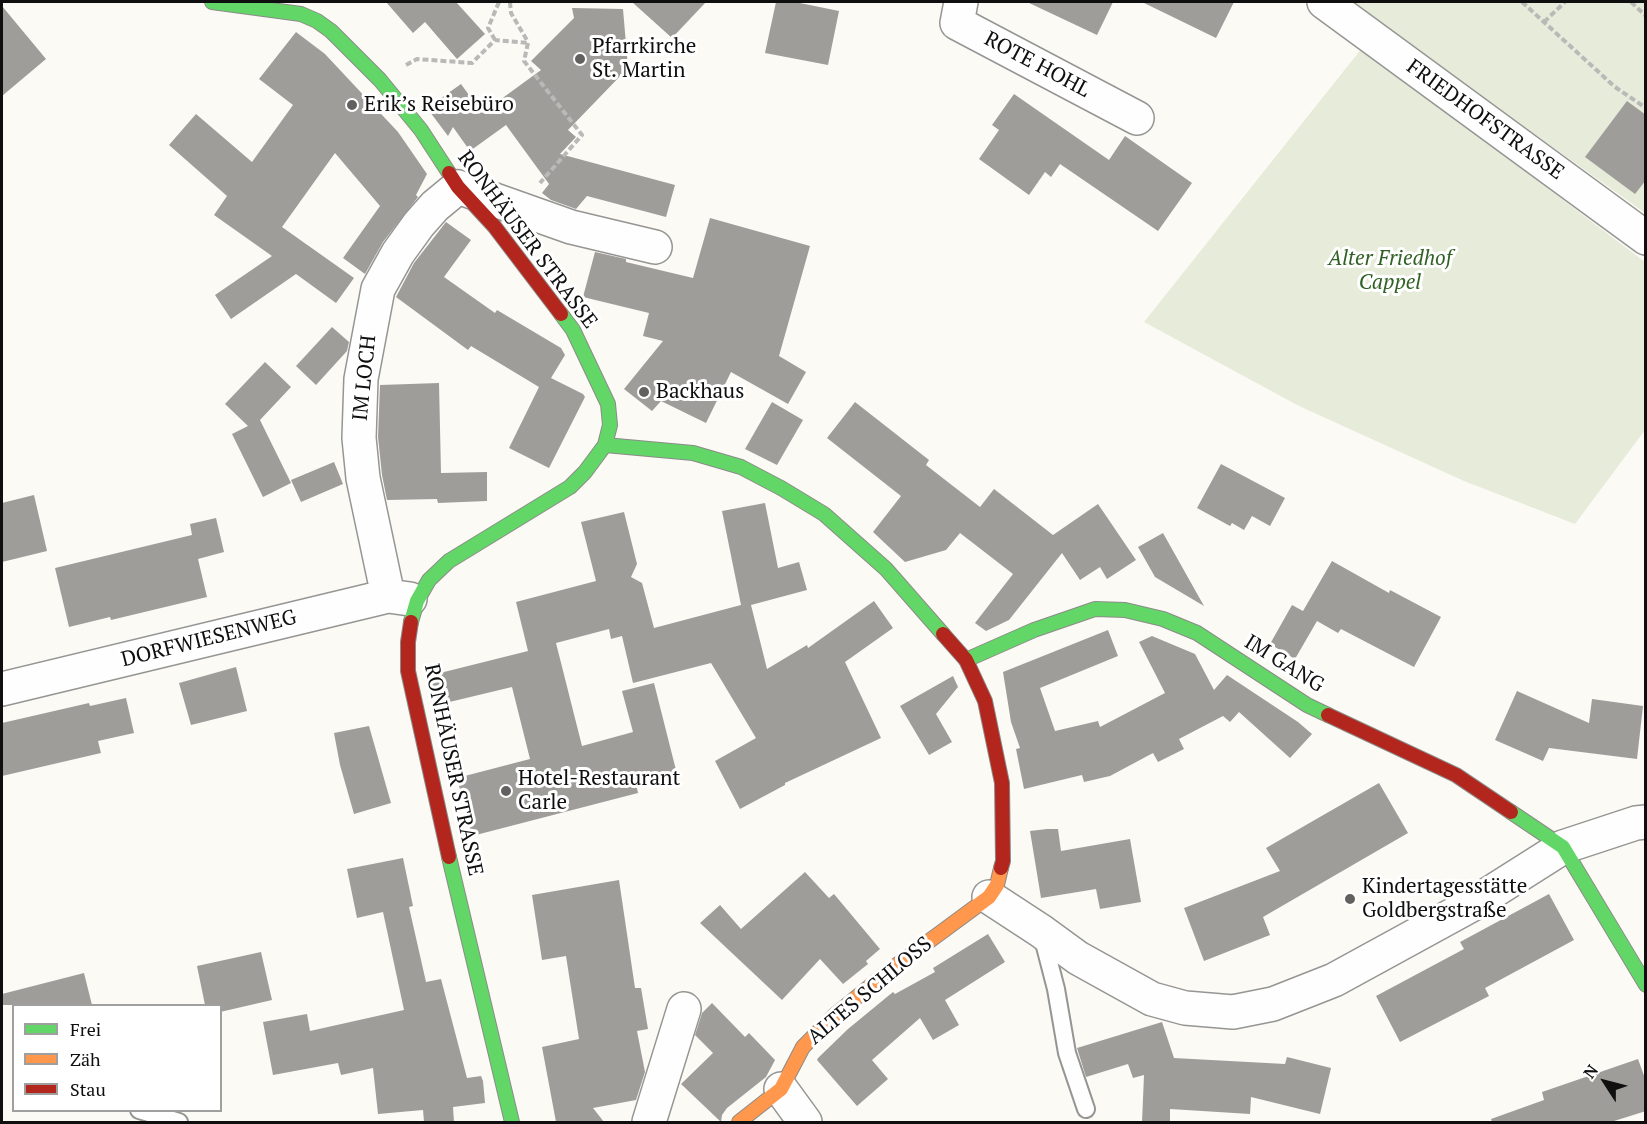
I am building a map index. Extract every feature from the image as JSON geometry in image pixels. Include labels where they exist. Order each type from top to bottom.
[{"type":"street","points":[[212,2],[300,8]]},
{"type":"street","name":"ROTE HOHL","points":[[961,2],[957,23],[1137,118]]},
{"type":"street","name":"FRIEDHOFSTRASSE","points":[[1324,2],[1646,238]]},
{"type":"street","name":"RONHÄUSER STRASSE","points":[[300,8],[331,31],[380,80],[420,130],[458,187],[494,226],[573,330],[608,405],[610,425],[605,445],[585,472],[570,487],[449,561],[429,580],[403,598],[412,616],[408,642],[408,671],[463,923],[512,1122]]},
{"type":"street","points":[[458,187],[571,227],[655,247]]},
{"type":"street","name":"IM LOCH","points":[[403,598],[363,478],[359,438],[366,349],[378,289],[393,262],[419,224],[435,206],[458,187]]},
{"type":"street","points":[[605,445],[693,453],[741,467],[824,514],[886,569],[966,660],[985,701],[1002,783],[1003,861],[997,885],[989,897],[1078,958],[1152,999],[1185,1008],[1233,1012],[1273,1004],[1334,980],[1473,904],[1563,847],[1636,823],[1646,822]]},
{"type":"street","name":"DORFWIESENWEG","points":[[2,689],[403,598]]},
{"type":"street","name":"IM GANG","points":[[966,660],[1034,630],[1095,609],[1125,610],[1163,618],[1197,633],[1307,705],[1456,775],[1563,847]]},
{"type":"street","points":[[1563,847],[1646,985]]},
{"type":"street","name":"ALTES SCHLOSS","points":[[739,1122],[781,1089],[803,1047],[834,1015],[890,970],[989,897]]},
{"type":"street","points":[[649,1122],[684,1009]]},
{"type":"street","points":[[781,1089],[805,1122]]},
{"type":"lane","points":[[1041,931],[1056,989],[1067,1053],[1086,1109]]},
{"type":"lane","points":[[146,1112],[178,1122]]},
{"type":"path","points":[[495,40],[488,28],[499,2]]},
{"type":"path","points":[[510,2],[511,14],[528,43],[524,61],[582,135],[533,190]]},
{"type":"path","points":[[1522,2],[1615,87],[1646,108]]},
{"type":"path","points":[[1544,22],[1565,2]]},
{"type":"path","points":[[1631,2],[1646,16]]},
{"type":"path","points":[[495,40],[528,43]]},
{"type":"path","points":[[380,80],[417,59],[472,63],[495,40]]},
{"type":"green space","points":[[1350,2],[1645,2],[1645,213]]},
{"type":"green space","name":"Alter Friedhof Cappel","points":[[1362,48],[1645,262],[1645,430],[1575,524],[1464,481],[1299,406],[1144,322]]},
{"type":"building","points":[[386,2],[456,2],[485,34],[457,59],[425,22],[413,33]]},
{"type":"building","points":[[632,2],[706,2],[672,38]]},
{"type":"building","points":[[776,2],[795,2],[839,11],[828,65],[765,53]]},
{"type":"building","points":[[1027,2],[1113,2],[1097,35]]},
{"type":"building","points":[[1142,2],[1234,2],[1216,38]]},
{"type":"building","points":[[2,6],[46,59],[2,96]]},
{"type":"building","points":[[572,8],[623,9],[628,68],[568,130],[576,137],[560,154],[675,185],[666,217],[587,196],[576,209],[551,200],[542,193],[549,184],[506,125],[470,151],[453,127],[448,136],[427,108],[461,84],[482,113],[541,70],[531,61],[574,18]]},
{"type":"building","points":[[296,32],[325,54],[398,132],[427,174],[416,195],[418,197],[383,242],[365,274],[343,258],[380,206],[335,153],[282,227],[354,278],[336,303],[296,274],[231,319],[215,295],[272,256],[214,215],[227,196],[169,145],[196,114],[252,162],[293,105],[259,79]]},
{"type":"building","points":[[1014,94],[1109,160],[1125,136],[1192,183],[1158,231],[1060,164],[1051,177],[1045,172],[1029,195],[979,159],[999,130],[992,125]]},
{"type":"building","points":[[1627,101],[1646,115],[1646,180],[1635,194],[1585,157]]},
{"type":"building","points":[[710,218],[810,246],[779,356],[806,372],[788,404],[731,372],[706,423],[661,401],[652,411],[624,389],[663,341],[643,336],[649,313],[583,297],[595,252],[693,278]]},
{"type":"building","points":[[446,222],[471,240],[444,277],[495,313],[497,310],[561,348],[565,355],[551,378],[585,397],[549,468],[509,448],[539,387],[471,346],[468,350],[396,297],[414,263]]},
{"type":"building","points":[[332,327],[349,342],[347,351],[316,385],[296,366]]},
{"type":"building","points":[[265,362],[291,387],[260,420],[291,483],[263,497],[232,434],[248,426],[225,404]]},
{"type":"building","points":[[439,383],[441,473],[487,472],[487,501],[438,503],[437,499],[387,500],[378,437],[380,385]]},
{"type":"building","points":[[772,402],[803,420],[777,465],[745,449]]},
{"type":"building","points":[[855,402],[929,460],[926,465],[980,507],[994,489],[1053,535],[1098,504],[1136,560],[1107,579],[1100,567],[1080,580],[1062,553],[1009,620],[986,631],[975,623],[1013,574],[960,533],[946,550],[905,562],[873,532],[901,496],[827,438]]},
{"type":"building","points":[[334,462],[343,484],[301,502],[291,480]]},
{"type":"building","points":[[1221,464],[1285,498],[1270,526],[1252,516],[1244,530],[1232,523],[1230,526],[1197,508]]},
{"type":"building","points":[[34,495],[47,551],[2,562],[2,503]]},
{"type":"building","points":[[765,503],[778,568],[799,562],[807,590],[751,605],[767,669],[807,645],[808,648],[874,601],[893,628],[845,662],[881,738],[785,783],[740,809],[715,761],[756,738],[711,663],[633,683],[622,636],[611,639],[609,629],[556,643],[582,746],[633,732],[622,691],[654,683],[678,778],[637,788],[638,793],[472,836],[457,778],[530,759],[512,687],[437,705],[428,676],[528,651],[516,602],[596,581],[581,522],[624,512],[637,564],[631,577],[642,583],[654,628],[741,605],[722,511]]},
{"type":"building","points":[[216,518],[224,552],[198,559],[207,597],[111,620],[110,617],[69,627],[55,568],[192,535],[190,524]]},
{"type":"building","points":[[1163,533],[1204,606],[1155,577],[1138,547]]},
{"type":"building","points":[[1332,561],[1389,593],[1390,590],[1441,617],[1414,667],[1341,629],[1338,633],[1317,621],[1295,659],[1270,644],[1292,605],[1303,611]]},
{"type":"building","points":[[1108,630],[1118,656],[1040,688],[1055,731],[1098,721],[1100,727],[1165,693],[1139,642],[1152,636],[1195,654],[1214,690],[1227,675],[1298,722],[1312,734],[1290,758],[1239,712],[1230,722],[1223,716],[1179,739],[1184,749],[1158,762],[1153,753],[1110,776],[1084,782],[1082,775],[1024,789],[1016,749],[1020,748],[1011,722],[1003,672]]},
{"type":"building","points":[[236,667],[247,711],[191,725],[179,683]]},
{"type":"building","points":[[953,676],[958,687],[936,714],[952,742],[929,755],[900,706]]},
{"type":"building","points":[[1517,691],[1589,723],[1592,699],[1643,706],[1637,759],[1549,748],[1543,761],[1495,740]]},
{"type":"building","points":[[126,698],[134,733],[98,741],[101,753],[2,776],[2,723],[89,703],[90,706]]},
{"type":"building","points":[[369,726],[391,803],[354,814],[340,765],[334,733]]},
{"type":"building","points":[[1379,783],[1408,833],[1263,917],[1270,935],[1204,961],[1184,908],[1280,871],[1266,848]]},
{"type":"building","points":[[1058,829],[1061,851],[1130,839],[1141,902],[1100,909],[1096,889],[1041,898],[1030,831]]},
{"type":"building","points":[[403,858],[413,906],[409,907],[426,982],[441,979],[467,1078],[481,1076],[483,1081],[485,1103],[453,1107],[454,1122],[424,1122],[423,1110],[378,1114],[373,1068],[341,1075],[338,1063],[273,1075],[263,1022],[307,1014],[310,1031],[404,1010],[383,912],[357,918],[347,869]]},
{"type":"building","points":[[805,872],[829,898],[834,894],[880,949],[866,961],[868,964],[843,984],[820,959],[782,1000],[700,923],[720,905],[741,929]]},
{"type":"building","points":[[619,880],[635,988],[641,988],[648,1029],[637,1031],[645,1072],[636,1100],[593,1108],[604,1122],[556,1122],[542,1047],[579,1039],[566,956],[542,960],[532,895]]},
{"type":"building","points":[[1549,894],[1574,940],[1485,988],[1489,996],[1400,1042],[1376,996],[1464,949],[1460,942]]},
{"type":"building","points":[[988,934],[1005,962],[945,1000],[959,1025],[933,1040],[920,1018],[872,1060],[888,1079],[857,1106],[817,1060],[818,1058],[848,1029],[893,992],[895,994],[935,972],[933,968]]},
{"type":"building","points":[[261,952],[272,1000],[222,1012],[222,1004],[205,1004],[197,966]]},
{"type":"building","points":[[84,973],[92,1004],[2,1005],[2,994]]},
{"type":"building","points":[[712,1003],[745,1037],[749,1033],[775,1060],[766,1077],[727,1108],[722,1115],[721,1122],[681,1084],[713,1053],[695,1035],[702,1013]]},
{"type":"building","points":[[1162,1022],[1174,1058],[1285,1064],[1287,1057],[1331,1068],[1320,1114],[1251,1097],[1250,1114],[1170,1109],[1170,1122],[1142,1122],[1144,1075],[1133,1078],[1128,1064],[1086,1077],[1077,1048]]},
{"type":"building","points":[[1638,1059],[1646,1081],[1646,1111],[1611,1122],[1492,1122],[1491,1119],[1544,1100],[1542,1092]]},
{"type":"traffic: fast","points":[[212,2],[301,14],[331,31],[380,80],[421,130],[449,173]]},
{"type":"traffic: fast","points":[[411,622],[417,601],[429,580],[449,561],[570,487],[585,472],[605,445],[610,425],[608,404],[573,330],[561,314]]},
{"type":"traffic: fast","points":[[605,445],[693,453],[741,467],[781,488],[824,514],[886,569],[943,634]]},
{"type":"traffic: fast","points":[[966,660],[1034,630],[1095,609],[1125,610],[1163,619],[1197,633],[1307,705],[1328,715]]},
{"type":"traffic: fast","points":[[1511,812],[1563,847],[1646,985]]},
{"type":"traffic: fast","points":[[449,857],[512,1122]]},
{"type":"traffic: slow","points":[[739,1122],[781,1089],[803,1047],[835,1015],[890,970],[989,897],[997,885],[1001,868]]},
{"type":"traffic: jam","points":[[449,173],[458,187],[494,226],[561,314]]},
{"type":"traffic: jam","points":[[411,622],[408,671],[449,857]]},
{"type":"traffic: jam","points":[[943,634],[966,660],[985,701],[1002,783],[1003,861],[1001,868]]},
{"type":"traffic: jam","points":[[1328,715],[1456,775],[1511,812]]},
{"type":"place","name":"Pfarrkirche St. Martin","points":[[580,59]]},
{"type":"place","name":"Erik’s Reisebüro","points":[[352,105]]},
{"type":"place","name":"Backhaus","points":[[644,392]]},
{"type":"place","name":"Hotel-Restaurant Carle","points":[[506,791]]},
{"type":"place","name":"Kindertagesstätte Goldbergstraße","points":[[1350,899]]}]
